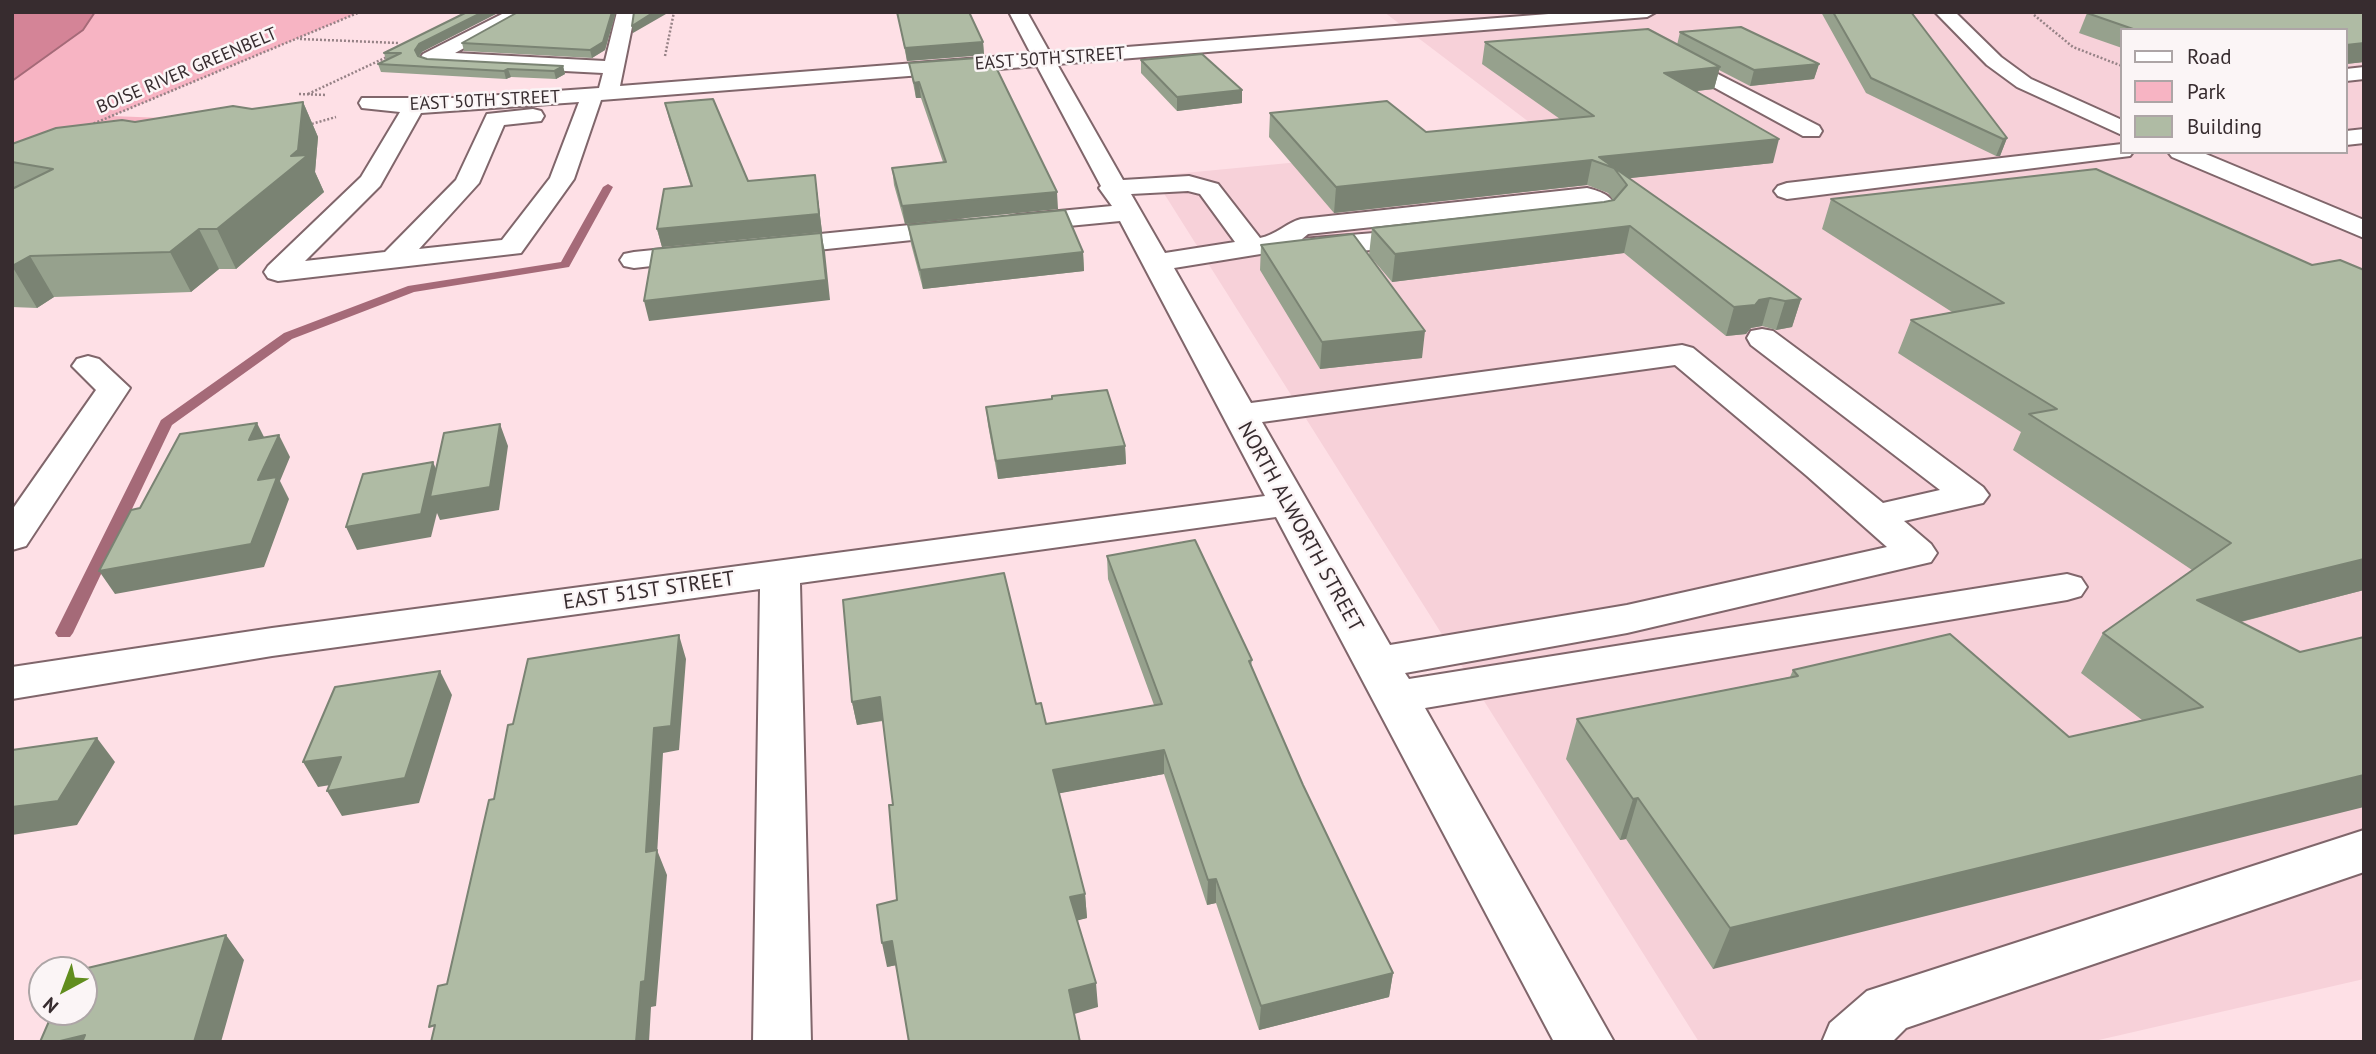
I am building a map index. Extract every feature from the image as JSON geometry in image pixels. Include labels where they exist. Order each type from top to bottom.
[{"type":"street","points":[[522,12],[430,58],[614,67]]},
{"type":"street","points":[[414,107],[371,181],[278,272],[511,247],[562,179],[595,100],[614,67],[608,46],[626,12]]},
{"type":"street","name":"NORTH ALWORTH STREET","points":[[1018,12],[1119,200],[1585,1042]]},
{"type":"street","points":[[1399,12],[1424,30]]},
{"type":"street","name":"EAST 50TH STREET","points":[[370,103],[414,107],[595,100],[1042,60],[1424,30],[1559,15],[1647,12]]},
{"type":"street","points":[[1944,12],[1994,61],[2024,83],[2120,127]]},
{"type":"street","points":[[1597,14],[1633,35]]},
{"type":"street","points":[[472,37],[508,40]]},
{"type":"street","points":[[1655,47],[1811,131]]},
{"type":"street","points":[[2064,103],[2111,99]]},
{"type":"street","points":[[393,260],[467,183],[495,119],[595,100]]},
{"type":"street","points":[[1787,191],[2120,151]]},
{"type":"street","points":[[2185,154],[2364,230]]},
{"type":"street","points":[[634,260],[988,226],[1189,183],[1209,189],[1266,245]]},
{"type":"street","points":[[1154,263],[1266,245],[1309,248],[1370,244],[1598,218],[1606,212],[1603,203],[1587,196],[1301,227],[1266,245]]},
{"type":"street","points":[[1762,338],[1970,495],[1875,516]]},
{"type":"street","points":[[1238,415],[1682,355],[1917,553],[1627,619],[1384,680]]},
{"type":"street","points":[[12,538],[114,388],[88,366]]},
{"type":"street","name":"EAST 51ST STREET","points":[[12,683],[272,642],[1287,504]]},
{"type":"street","points":[[780,573],[782,1042]]},
{"type":"street","points":[[1384,680],[2067,587]]},
{"type":"street","points":[[1851,1042],[1887,1009],[2364,851]]},
{"type":"path","name":"BOISE RIVER GREENBELT","points":[[86,127],[360,12]]},
{"type":"path","points":[[664,59],[674,12]]},
{"type":"path","points":[[2034,15],[2073,47],[2120,65]]},
{"type":"path","points":[[297,39],[403,44]]},
{"type":"path","points":[[299,94],[327,95]]},
{"type":"path","points":[[308,125],[321,123]]},
{"type":"shaded area","points":[[12,12],[95,12],[83,30],[12,81]]},
{"type":"shaded area","points":[[1384,12],[2364,12],[2364,979],[2090,1042],[1699,1042],[1153,176],[1550,138]]},
{"type":"green space","points":[[95,12],[360,12],[112,116],[289,123],[12,158],[12,79],[83,30]]},
{"type":"building","points":[[467,12],[483,12],[419,44],[415,50],[418,56],[427,59],[563,66],[554,71],[504,71],[378,64],[401,53],[384,53]]},
{"type":"building","points":[[518,12],[612,12],[603,42],[590,50],[462,43]]},
{"type":"building","points":[[634,12],[654,12],[632,26]]},
{"type":"building","points":[[897,12],[969,12],[983,42],[905,48]]},
{"type":"building","points":[[1833,12],[1911,12],[2007,138],[2003,139],[1871,78]]},
{"type":"building","points":[[2364,12],[2364,43],[2348,45],[2348,28],[2130,28],[2087,13]]},
{"type":"building","points":[[1741,27],[1819,64],[1754,70],[1680,32]]},
{"type":"building","points":[[1648,29],[1720,67],[1664,73],[1779,139],[1599,157],[1801,299],[1785,301],[1770,298],[1759,300],[1755,305],[1734,307],[1630,226],[1395,254],[1372,228],[1604,202],[1614,200],[1627,185],[1614,168],[1592,160],[1336,187],[1270,113],[1387,101],[1426,132],[1594,116],[1485,42]]},
{"type":"building","points":[[1202,54],[1242,90],[1177,97],[1141,60]]},
{"type":"building","points":[[991,57],[1057,192],[902,206],[892,168],[946,162],[919,82],[914,83],[909,63]]},
{"type":"building","points":[[713,99],[748,181],[815,175],[819,214],[657,229],[664,189],[692,186],[665,103]]},
{"type":"building","points":[[303,102],[298,150],[291,156],[308,155],[217,229],[199,229],[170,252],[30,256],[12,266],[12,189],[53,169],[12,162],[12,144],[56,128],[122,120],[135,122],[233,106],[252,109]]},
{"type":"building","points":[[2096,169],[2312,265],[2340,260],[2364,270],[2364,559],[2197,600],[2300,652],[2364,637],[2364,775],[1730,928],[1638,798],[1633,799],[1577,719],[1798,676],[1793,670],[1950,634],[2069,737],[2203,707],[2103,633],[2231,543],[2029,414],[2057,409],[1911,320],[2004,303],[1831,199]]},
{"type":"building","points":[[1065,210],[1083,252],[920,270],[908,225]]},
{"type":"building","points":[[821,233],[826,280],[644,301],[653,249]]},
{"type":"building","points":[[1353,234],[1425,331],[1322,342],[1261,245]]},
{"type":"building","points":[[1107,390],[1125,446],[996,461],[986,407]]},
{"type":"building","points":[[257,423],[249,440],[279,435],[258,480],[277,477],[251,544],[99,571],[131,510],[140,508],[180,434]]},
{"type":"building","points":[[500,424],[490,487],[430,497],[444,433]]},
{"type":"building","points":[[433,462],[421,514],[346,527],[363,474]]},
{"type":"building","points":[[1195,540],[1252,660],[1249,661],[1303,785],[1393,973],[1261,1006],[1216,879],[1208,880],[1164,750],[1053,770],[1085,894],[1070,897],[1096,983],[1069,990],[1080,1042],[909,1042],[892,941],[882,943],[877,905],[897,900],[889,805],[893,805],[880,697],[852,702],[843,600],[1004,573],[1036,704],[1041,703],[1046,724],[1162,704],[1107,556]]},
{"type":"building","points":[[679,635],[671,726],[654,728],[646,852],[657,850],[645,981],[641,982],[636,1042],[431,1042],[435,1025],[429,1027],[438,986],[447,984],[489,800],[494,799],[508,725],[513,724],[528,659]]},
{"type":"building","points":[[440,671],[405,778],[327,791],[341,757],[303,762],[335,687]]},
{"type":"building","points":[[97,738],[58,801],[12,807],[12,750]]},
{"type":"building","points":[[226,935],[194,1042],[82,1042],[85,1035],[56,1042],[40,1042],[47,1026],[98,1026],[98,965]]},
{"type":"waterway","points":[[64,633],[166,423],[288,336],[412,289],[565,265],[608,187]]}]
